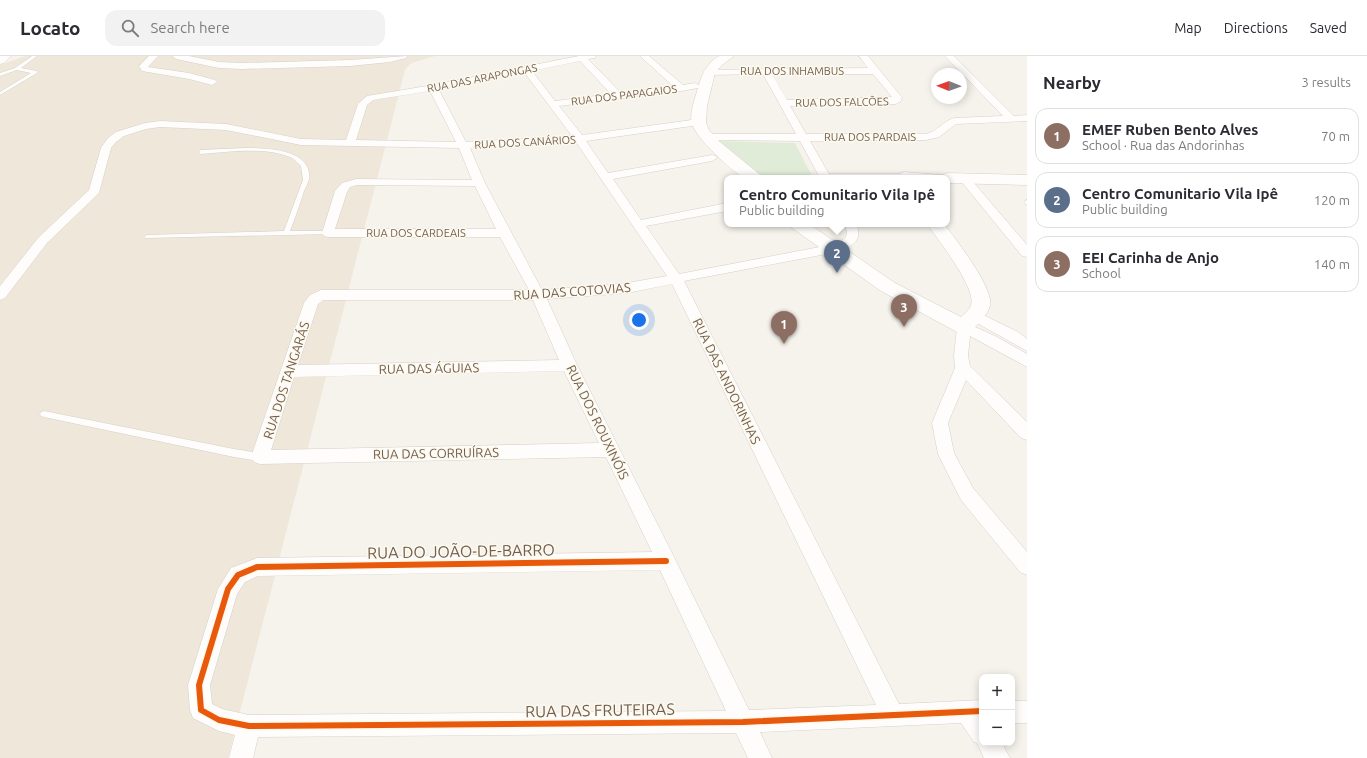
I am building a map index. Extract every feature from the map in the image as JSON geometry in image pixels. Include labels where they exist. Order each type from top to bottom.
[{"type":"street","points":[[0,60],[5,56]]},
{"type":"street","points":[[154,56],[145,63],[143,66],[145,69],[189,76],[212,82]]},
{"type":"street","points":[[176,56],[219,65],[241,66],[350,63],[390,59],[403,56]]},
{"type":"street","points":[[241,66],[247,56]]},
{"type":"street","name":"RUA DAS ARAPONGAS","points":[[350,143],[363,104],[370,98],[433,88],[592,56]]},
{"type":"street","points":[[644,56],[681,88]]},
{"type":"street","points":[[712,56],[706,60],[699,70],[687,114],[692,122],[700,128],[723,154],[752,175]]},
{"type":"street","points":[[728,56],[717,61],[708,72],[700,108],[692,122],[692,136],[712,158],[734,175]]},
{"type":"street","points":[[863,56],[876,71]]},
{"type":"street","points":[[949,56],[1011,118]]},
{"type":"street","points":[[582,58],[619,96]]},
{"type":"street","name":"RUA DAS ANDORINHAS","points":[[526,69],[579,139],[677,280],[893,715]]},
{"type":"street","name":"RUA DOS INHAMBUS","points":[[708,72],[876,71]]},
{"type":"street","name":"RUA DOS FALCÕES","points":[[784,103],[896,101],[897,97],[876,71]]},
{"type":"street","points":[[766,72],[801,137],[824,175]]},
{"type":"street","name":"RUA DOS PAPAGAIOS","points":[[553,104],[695,86]]},
{"type":"street","name":"RUA DOS ROUXINÓIS","points":[[433,88],[463,145],[479,183],[504,233],[538,295],[569,365],[666,561],[760,758]]},
{"type":"street","name":"RUA DOS PARDAIS","points":[[707,137],[915,138],[932,136],[940,132],[949,123],[954,121],[1027,118]]},
{"type":"street","name":"RUA DOS CANÁRIOS","points":[[350,143],[463,145],[579,139],[692,122]]},
{"type":"street","points":[[0,295],[43,240],[88,200],[95,191],[106,148],[112,140],[120,134],[135,128],[160,124],[226,127],[301,142],[350,143]]},
{"type":"street","points":[[606,177],[712,158]]},
{"type":"street","points":[[950,178],[1027,180]]},
{"type":"street","points":[[965,179],[1027,253]]},
{"type":"street","points":[[328,233],[341,191],[346,185],[356,182],[479,183]]},
{"type":"street","points":[[639,224],[724,208]]},
{"type":"street","points":[[803,227],[838,247],[888,287],[969,321],[1014,336],[1027,346]]},
{"type":"street","points":[[820,227],[838,247]]},
{"type":"street","points":[[838,247],[852,238],[853,235],[851,227]]},
{"type":"street","points":[[937,227],[976,284],[982,298],[981,306],[969,321],[961,356],[963,368],[940,424],[946,454],[967,494],[1027,566]]},
{"type":"street","name":"RUA DOS CARDEAIS","points":[[328,233],[504,233]]},
{"type":"street","name":"RUA DAS COTOVIAS","points":[[311,303],[315,298],[321,295],[538,295],[627,288],[677,280],[838,247]]},
{"type":"street","name":"RUA DOS TANGARÁS","points":[[260,457],[290,371],[311,303]]},
{"type":"street","points":[[969,321],[1027,361]]},
{"type":"street","name":"RUA DAS ÁGUIAS","points":[[290,371],[569,365]]},
{"type":"street","points":[[963,368],[1027,433]]},
{"type":"street","name":"RUA DAS CORRUÍRAS","points":[[260,457],[611,450]]},
{"type":"street","name":"RUA DO JOÃO-DE-BARRO","points":[[219,720],[201,710],[199,685],[228,589],[238,575],[257,567],[666,561]]},
{"type":"street","points":[[974,711],[979,725]]},
{"type":"street","name":"RUA DAS FRUTEIRAS","points":[[219,720],[249,726],[743,722],[974,711]]},
{"type":"street","points":[[1015,712],[1027,712]]},
{"type":"street","points":[[241,758],[249,726]]},
{"type":"street","points":[[990,746],[998,758]]},
{"type":"lane","points":[[0,74],[17,69],[35,56]]},
{"type":"lane","points":[[0,94],[34,73],[34,71],[17,69]]},
{"type":"lane","points":[[201,152],[265,149],[281,152],[294,157],[303,166],[306,177],[286,233]]},
{"type":"lane","points":[[147,237],[328,233]]},
{"type":"lane","points":[[44,414],[260,457]]},
{"type":"shaded area","points":[[26,56],[435,56],[411,63],[405,70],[228,758],[0,758],[0,65]]},
{"type":"green space","points":[[717,141],[795,143],[811,175],[759,175]]},
{"type":"cycle path","points":[[666,561],[257,567],[238,575],[228,589],[199,685],[201,710],[219,720],[249,726],[743,722],[979,711]]},
{"type":"place","name":"Centro Comunitario Vila Ipê","points":[[837,273]]},
{"type":"place","name":"EEI Carinha de Anjo","points":[[904,327]]},
{"type":"place","name":"EMEF Ruben Bento Alves","points":[[784,344]]}]
